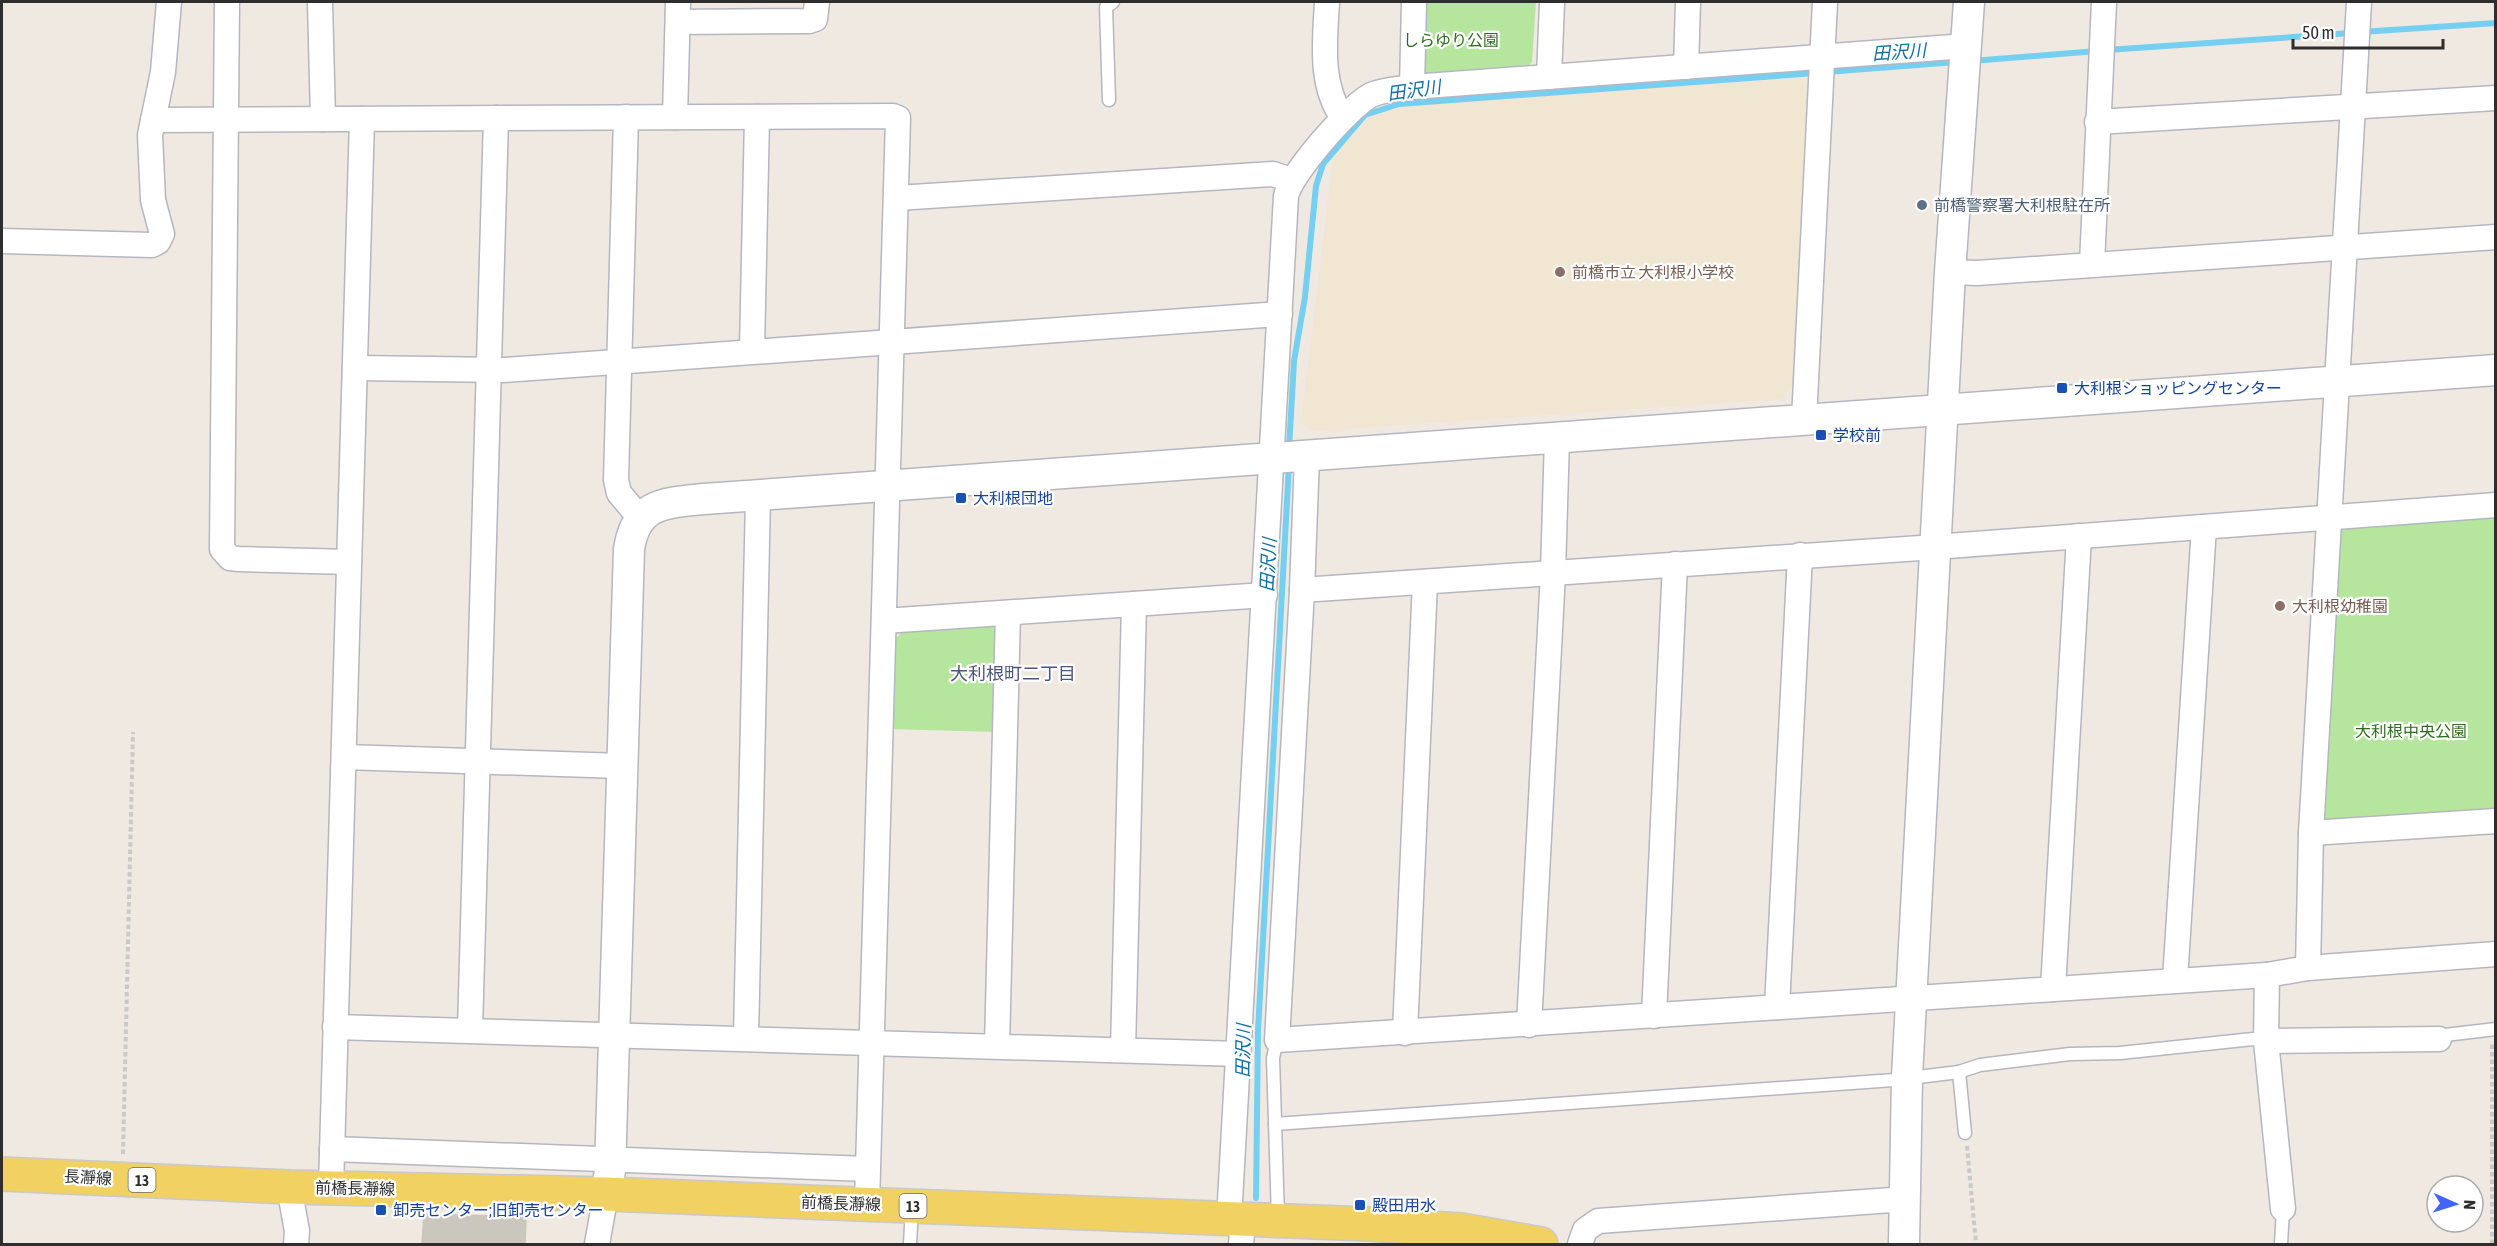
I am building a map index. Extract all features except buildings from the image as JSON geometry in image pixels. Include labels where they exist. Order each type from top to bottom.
[{"type":"main road","name":"長瀞線","points":[[2,1173],[286,1187]]},
{"type":"main road","name":"前橋長瀞線","points":[[286,1187],[606,1194],[867,1204],[1238,1228],[1278,1221],[1461,1230],[1541,1245]]},
{"type":"street","points":[[2,241],[152,246],[158,242],[162,234],[153,200],[149,162],[153,120],[163,72],[169,2]]},
{"type":"street","points":[[227,2],[228,120],[222,549],[230,558],[239,559],[349,562]]},
{"type":"street","points":[[320,2],[323,119]]},
{"type":"street","points":[[675,117],[678,12],[809,21],[818,14],[818,2]]},
{"type":"street","points":[[1327,2],[1326,71],[1333,98],[1343,118]]},
{"type":"street","points":[[1412,87],[1414,2]]},
{"type":"street","points":[[1549,78],[1552,2]]},
{"type":"street","points":[[1686,67],[1688,2]]},
{"type":"street","points":[[1804,420],[1825,2]]},
{"type":"street","points":[[1904,1245],[1907,1077],[1950,272],[1969,2]]},
{"type":"street","points":[[2092,264],[2104,2]]},
{"type":"street","points":[[2308,968],[2311,833],[2359,2]]},
{"type":"street","points":[[1238,1228],[1239,1053],[1286,196],[1291,180],[1343,118],[1371,96],[1412,87],[1966,46]]},
{"type":"street","points":[[2097,122],[2496,98]]},
{"type":"street","points":[[153,120],[893,116],[898,118],[867,1204]]},
{"type":"street","points":[[626,117],[616,480],[619,493],[640,518]]},
{"type":"street","points":[[752,351],[757,117]]},
{"type":"street","points":[[470,1030],[496,118]]},
{"type":"street","points":[[331,1188],[362,119]]},
{"type":"street","points":[[897,198],[1273,174],[1291,180]]},
{"type":"street","points":[[1950,272],[1977,273],[2496,237]]},
{"type":"street","points":[[355,368],[488,371],[1280,314]]},
{"type":"street","points":[[597,1245],[610,1160],[629,549],[632,534],[640,518],[652,508],[674,502],[2496,370]]},
{"type":"street","points":[[1529,1024],[1553,573],[1557,438]]},
{"type":"street","points":[[1306,456],[1302,590],[1277,1040],[2267,975],[2308,968],[2496,954]]},
{"type":"street","points":[[746,1037],[758,497]]},
{"type":"street","points":[[1302,590],[1935,547],[2496,505]]},
{"type":"street","points":[[2175,980],[2204,527]]},
{"type":"street","points":[[2053,989],[2079,536]]},
{"type":"street","points":[[1777,1007],[1800,555]]},
{"type":"street","points":[[1654,1016],[1675,564]]},
{"type":"street","points":[[1405,1033],[1425,582]]},
{"type":"street","points":[[884,621],[1265,595]]},
{"type":"street","points":[[1123,1050],[1134,604]]},
{"type":"street","points":[[997,1046],[1008,613]]},
{"type":"street","points":[[345,757],[622,766]]},
{"type":"street","points":[[1252,816],[1290,818]]},
{"type":"street","points":[[2311,833],[2496,821]]},
{"type":"street","points":[[2267,975],[2266,1041],[2283,1209]]},
{"type":"street","points":[[335,1027],[746,1037],[871,1044],[1239,1053]]},
{"type":"street","points":[[2266,1041],[2439,1039]]},
{"type":"street","points":[[332,1149],[867,1169]]},
{"type":"street","points":[[286,1187],[297,1231],[296,1245]]},
{"type":"street","points":[[1580,1245],[1590,1225],[1611,1219],[1906,1199]]},
{"type":"lane","points":[[1109,100],[1105,21],[1106,7],[1113,2]]},
{"type":"lane","points":[[2439,1039],[2445,1035],[2494,1030]]},
{"type":"lane","points":[[1275,1124],[1907,1077],[1959,1072],[1972,1066],[2070,1054],[2120,1053],[2253,1039],[2266,1041]]},
{"type":"lane","points":[[1277,1040],[1273,1058],[1278,1221]]},
{"type":"lane","points":[[1959,1072],[1965,1133]]},
{"type":"lane","points":[[910,1245],[912,1206]]},
{"type":"lane","points":[[2281,1245],[2283,1209]]},
{"type":"path","points":[[123,1179],[133,732]]},
{"type":"path","points":[[2492,1245],[2494,1030]]},
{"type":"path","points":[[1965,1133],[1976,1245]]},
{"type":"shaded area","name":"前橋市立 大利根小学校","points":[[1802,78],[1811,91],[1793,386],[1782,399],[1313,431],[1301,422],[1333,159],[1370,117],[1406,106]]},
{"type":"green space","name":"しらゆり公園","points":[[1414,2],[1536,2],[1532,62],[1522,73],[1422,81]]},
{"type":"green space","name":"大利根中央公園","points":[[2495,516],[2495,813],[2321,825],[2338,527]]},
{"type":"green space","points":[[993,624],[1000,633],[996,732],[891,729],[894,640],[904,630]]},
{"type":"waterway","name":"田沢川","points":[[2361,32],[2496,23]]},
{"type":"waterway","name":"田沢川","points":[[2107,50],[2351,33]]},
{"type":"waterway","name":"田沢川","points":[[1972,61],[2097,51]]},
{"type":"waterway","name":"田沢川","points":[[1826,72],[1956,62]]},
{"type":"waterway","name":"田沢川","points":[[1289,449],[1294,361],[1305,297],[1316,186],[1323,164],[1365,115],[1399,104],[1816,73]]},
{"type":"waterway","name":"田沢川","points":[[1256,1198],[1258,1031],[1289,465]]},
{"type":"place","name":"前橋警察署大利根駐在所","points":[[1922,205]]},
{"type":"place","name":"前橋市立 大利根小学校","points":[[1560,272]]},
{"type":"place","name":"大利根ショッピングセンター","points":[[2062,388]]},
{"type":"place","name":"学校前","points":[[1821,435]]},
{"type":"place","name":"大利根団地","points":[[961,498]]},
{"type":"place","name":"大利根幼稚園","points":[[2280,606]]},
{"type":"place","name":"殿田用水","points":[[1360,1205]]},
{"type":"place","name":"卸売センター;旧卸売センター","points":[[381,1210]]},
{"type":"district","name":"大利根町二丁目","points":[[1013,673]]}]
